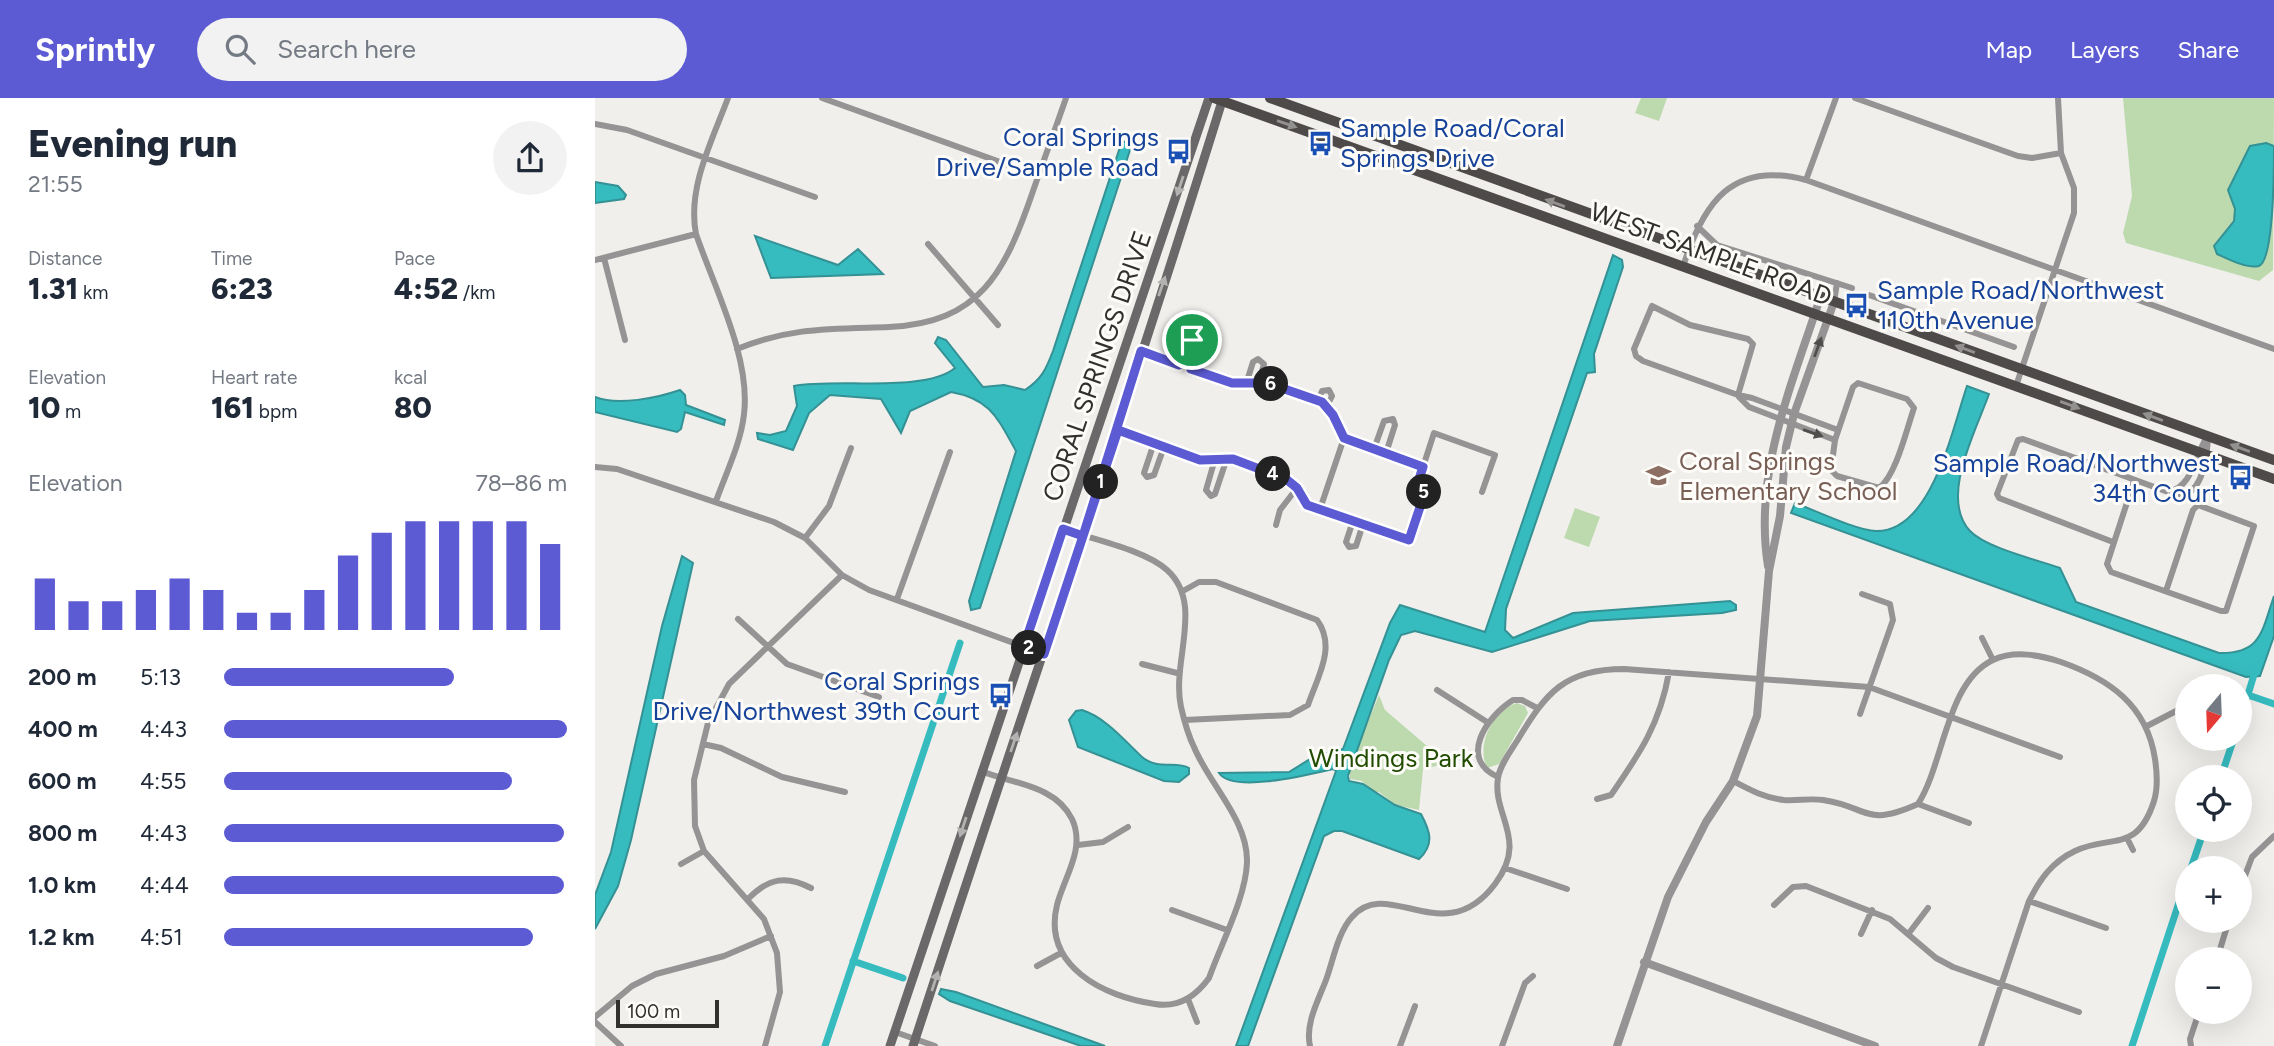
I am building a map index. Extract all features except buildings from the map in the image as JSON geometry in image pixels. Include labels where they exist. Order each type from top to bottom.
[{"type":"main road","name":"WEST SAMPLE ROAD","points":[[1270,98],[2274,460]]},
{"type":"main road","name":"WEST SAMPLE ROAD","points":[[1217,99],[2274,478]]},
{"type":"main road","name":"CORAL SPRINGS DRIVE","points":[[914,1043],[1118,430],[1217,99]]},
{"type":"main road","name":"CORAL SPRINGS DRIVE","points":[[890,1046],[1063,529],[1217,99]]},
{"type":"street","points":[[716,501],[744,415],[745,388],[737,349],[692,216],[695,193],[728,98]]},
{"type":"street","points":[[822,98],[1039,176]]},
{"type":"street","points":[[737,349],[781,333],[915,326],[939,320],[976,299],[1007,259],[1066,98]]},
{"type":"street","points":[[1805,180],[1836,98]]},
{"type":"street","points":[[1855,98],[2018,156],[2032,158],[2061,153]]},
{"type":"street","points":[[2016,386],[2056,270],[2075,201],[2061,153],[2058,98]]},
{"type":"street","points":[[595,124],[627,130],[815,197]]},
{"type":"street","points":[[1683,267],[1697,226],[1707,208],[1735,183],[1770,174],[1805,180],[2274,349]]},
{"type":"street","points":[[1697,226],[1717,245],[1852,288]]},
{"type":"street","points":[[595,260],[696,234]]},
{"type":"street","points":[[928,244],[997,325]]},
{"type":"street","points":[[604,258],[625,340]]},
{"type":"street","points":[[1617,1046],[1644,962],[1684,861],[1733,781],[1757,716],[1769,571],[1779,525],[1791,425],[1834,302],[1837,283]]},
{"type":"street","points":[[1869,295],[2014,347]]},
{"type":"street","points":[[1769,571],[1766,537],[1769,474],[1779,419],[1820,298]]},
{"type":"street","points":[[1738,395],[1753,344],[1748,339],[1690,325],[1652,306],[1634,349],[1636,356],[1738,395],[1838,430]]},
{"type":"street","points":[[1179,365],[1187,342],[1195,341],[1198,349],[1191,369]]},
{"type":"street","points":[[1141,351],[1223,381],[1259,381],[1318,401],[1327,406],[1344,438],[1423,467]]},
{"type":"street","points":[[1247,381],[1253,362],[1258,359],[1264,364],[1259,381]]},
{"type":"street","points":[[1858,383],[1913,402],[1914,408],[1900,449],[1884,484],[1879,488],[1837,476],[1831,470],[1835,440],[1853,387],[1858,383]]},
{"type":"street","points":[[1318,401],[1322,391],[1329,390],[1332,396],[1327,406]]},
{"type":"street","points":[[1738,395],[1749,407],[1835,440]]},
{"type":"street","points":[[1374,449],[1384,421],[1393,419],[1395,425],[1386,453]]},
{"type":"street","points":[[1118,430],[1200,460],[1227,458],[1286,479],[1297,488],[1304,502],[1409,540],[1424,495],[1419,479],[1434,433],[1495,455],[1482,492]]},
{"type":"street","points":[[2113,541],[1999,498],[1997,494],[2018,440],[2023,439],[2168,492],[2188,495],[2195,490],[2208,436]]},
{"type":"street","points":[[1320,509],[1344,438]]},
{"type":"street","points":[[1154,443],[1143,473],[1147,477],[1154,475],[1164,447]]},
{"type":"street","points":[[805,538],[829,506],[851,448]]},
{"type":"street","points":[[897,600],[950,452]]},
{"type":"street","points":[[2168,492],[2180,489],[2202,453]]},
{"type":"street","points":[[1215,459],[1206,490],[1211,496],[1215,494],[1227,458]]},
{"type":"street","points":[[595,467],[617,468],[774,522],[805,538],[842,575],[869,590],[1044,654]]},
{"type":"street","points":[[2134,481],[2113,541],[2108,568],[2166,591],[2226,611],[2254,526],[2198,505],[2193,510],[2166,591]]},
{"type":"street","points":[[1276,525],[1280,510],[1297,488]]},
{"type":"street","points":[[1353,521],[1346,541],[1349,547],[1356,546],[1363,524]]},
{"type":"street","points":[[981,771],[1052,796],[1073,822],[1078,845],[1054,922],[1061,953],[1081,977],[1097,986],[1162,1005],[1188,999],[1209,978],[1244,884],[1247,861],[1245,839],[1193,747],[1185,720],[1177,673],[1187,619],[1183,591],[1167,569],[1145,557],[1063,529]]},
{"type":"street","points":[[765,1046],[780,992],[777,953],[771,936],[749,898],[716,868],[704,851],[695,826],[694,780],[716,703],[729,684],[842,575]]},
{"type":"street","points":[[1183,591],[1199,582],[1216,582],[1317,620],[1324,629],[1327,649],[1308,705],[1301,712],[1290,715],[1185,720]]},
{"type":"street","points":[[1860,714],[1893,611],[1890,604],[1882,599],[1863,594]]},
{"type":"street","points":[[739,619],[768,649],[806,673],[879,697]]},
{"type":"street","points":[[1982,638],[1993,660]]},
{"type":"street","points":[[1918,804],[1960,694],[1976,673],[1993,660],[2016,655],[2039,655],[2074,667],[2103,680],[2126,697],[2147,726],[2157,772],[2154,800],[2144,821],[2128,840],[2077,850],[2055,863],[2041,879],[2029,901],[1981,1046]]},
{"type":"street","points":[[1142,664],[1177,673]]},
{"type":"street","points":[[1310,1046],[1309,1027],[1351,917],[1364,906],[1374,902],[1387,902],[1425,914],[1459,911],[1477,901],[1493,886],[1505,868],[1509,829],[1498,794],[1498,777],[1537,708],[1554,689],[1576,676],[1597,669],[1869,687],[2060,757]]},
{"type":"street","points":[[1597,799],[1611,795],[1650,736],[1663,706],[1669,672]]},
{"type":"street","points":[[1437,690],[1487,722]]},
{"type":"street","points":[[1498,777],[1484,770],[1479,763],[1479,748],[1487,722],[1513,700],[1522,700],[1537,708]]},
{"type":"street","points":[[2147,726],[2175,712]]},
{"type":"street","points":[[703,744],[720,748],[782,777],[845,792]]},
{"type":"street","points":[[1733,781],[1761,796],[1786,800],[1828,801],[1872,816],[1888,816],[1918,804],[1969,823]]},
{"type":"street","points":[[1078,845],[1103,842],[1128,827]]},
{"type":"street","points":[[2252,857],[2274,836]]},
{"type":"street","points":[[2128,840],[2133,850]]},
{"type":"street","points":[[681,864],[704,851]]},
{"type":"street","points":[[1505,868],[1567,889]]},
{"type":"street","points":[[749,898],[771,881],[781,879],[793,878],[811,888]]},
{"type":"street","points":[[1774,905],[1793,887],[1806,886],[1872,910],[1909,933],[1936,958],[1953,967],[2079,1012]]},
{"type":"street","points":[[2029,901],[2106,928]]},
{"type":"street","points":[[1909,933],[1928,908]]},
{"type":"street","points":[[1172,910],[1227,930]]},
{"type":"street","points":[[1861,934],[1872,910]]},
{"type":"street","points":[[595,1017],[632,986],[656,974],[724,956],[771,936]]},
{"type":"street","points":[[1037,966],[1061,953]]},
{"type":"street","points":[[1644,962],[1875,1046]]},
{"type":"street","points":[[1502,1046],[1525,983],[1533,976]]},
{"type":"street","points":[[1188,999],[1197,1022]]},
{"type":"street","points":[[1400,1046],[1415,1006]]},
{"type":"street","points":[[595,1023],[621,1046]]},
{"type":"street","points":[[2191,1046],[2190,1038],[2195,1024]]},
{"type":"street","points":[[895,1032],[914,1043],[935,1046]]},
{"type":"green space","points":[[1641,98],[1667,98],[1659,121],[1635,113]]},
{"type":"green space","points":[[2123,98],[2274,98],[2273,270],[2259,281],[2126,243],[2123,233],[2132,196]]},
{"type":"green space","points":[[1575,508],[1600,517],[1589,547],[1564,538]]},
{"type":"green space","name":"Windings Park","points":[[1379,695],[1385,710],[1427,746],[1432,762],[1476,751],[1475,757],[1423,769],[1419,810],[1396,805],[1379,792],[1373,792],[1362,781],[1350,779],[1350,765]]},
{"type":"green space","points":[[1517,703],[1525,706],[1528,713],[1499,764],[1487,768],[1484,749],[1489,730],[1500,713]]},
{"type":"water","points":[[1122,141],[1132,144],[980,608],[971,610],[969,601],[1016,451],[998,420],[984,405],[965,395],[951,392],[910,411],[901,433],[881,399],[830,395],[809,413],[793,450],[758,439],[757,433],[770,435],[786,431],[797,406],[794,386],[902,383],[941,376],[955,368],[935,343],[938,337],[946,340],[983,387],[1004,385],[1025,390],[1036,382],[1053,351]]},
{"type":"water","points":[[2266,143],[2274,146],[2268,248],[2259,266],[2249,266],[2217,254],[2214,246],[2234,221],[2235,209],[2228,190],[2250,146]]},
{"type":"water","points":[[595,182],[618,186],[626,195],[624,199],[595,203]]},
{"type":"water","points":[[755,236],[838,265],[858,249],[883,274],[771,278]]},
{"type":"water","points":[[1613,255],[1622,260],[1623,267],[1594,354],[1595,372],[1587,373],[1506,609],[1505,630],[1513,638],[1573,613],[1730,601],[1736,605],[1736,610],[1590,621],[1492,652],[1415,631],[1401,635],[1389,660],[1348,776],[1349,781],[1363,784],[1395,805],[1421,814],[1429,832],[1427,848],[1419,859],[1342,831],[1334,831],[1324,836],[1248,1046],[1236,1046],[1336,771],[1333,769],[1255,782],[1227,779],[1219,773],[1289,772],[1315,756],[1343,749],[1390,623],[1400,605],[1485,632]]},
{"type":"water","points":[[1967,386],[1989,394],[1963,464],[1958,501],[1961,517],[1970,531],[1988,543],[2060,568],[2076,602],[2219,653],[2244,649],[2258,638],[2274,596],[2274,636],[2260,676],[2238,674],[1791,513],[1795,503],[1868,530],[1895,527],[1912,515],[1925,497],[1946,451]]},
{"type":"water","points":[[680,390],[685,395],[686,405],[725,420],[724,425],[685,412],[681,429],[677,432],[595,412],[595,397],[626,401]]},
{"type":"water","points":[[682,556],[693,563],[631,840],[618,886],[595,929],[595,895],[611,852],[662,626]]},
{"type":"water","points":[[1082,710],[1107,724],[1148,761],[1184,766],[1189,768],[1189,774],[1179,782],[1164,781],[1078,747],[1069,720],[1076,711]]},
{"type":"water","points":[[941,989],[1105,1046],[1081,1046],[950,1001],[939,994]]},
{"type":"waterway","points":[[825,1046],[960,643]]},
{"type":"waterway","points":[[2252,681],[2256,668]]},
{"type":"waterway","points":[[2252,696],[2274,704]]},
{"type":"waterway","points":[[2225,765],[2230,751]]},
{"type":"waterway","points":[[2195,856],[2200,842]]},
{"type":"waterway","points":[[2132,1046],[2175,915]]},
{"type":"waterway","points":[[853,961],[903,978]]},
{"type":"place","name":"Sample Road/Coral Springs Drive","points":[[1320,143]]},
{"type":"place","name":"Coral Springs Drive/Sample Road","points":[[1179,152]]},
{"type":"place","name":"Sample Road/Northwest 110th Avenue","points":[[1857,305]]},
{"type":"place","name":"Coral Springs Elementary School","points":[[1659,476]]},
{"type":"place","name":"Sample Road/Northwest 34th Court","points":[[2240,478]]},
{"type":"place","name":"Coral Springs Drive/Northwest 39th Court","points":[[1000,696]]},
{"type":"route","points":[[1192,340],[1197,343],[1198,349],[1191,369],[1232,383],[1267,383],[1322,402],[1333,415],[1344,438],[1423,467],[1419,479],[1424,490],[1423,501],[1409,540],[1307,505],[1293,483],[1286,479],[1233,459],[1200,460],[1118,430],[1101,483],[1044,654],[1024,646],[1063,529],[1083,536],[1141,351],[1179,365],[1187,342],[1192,340]]}]
